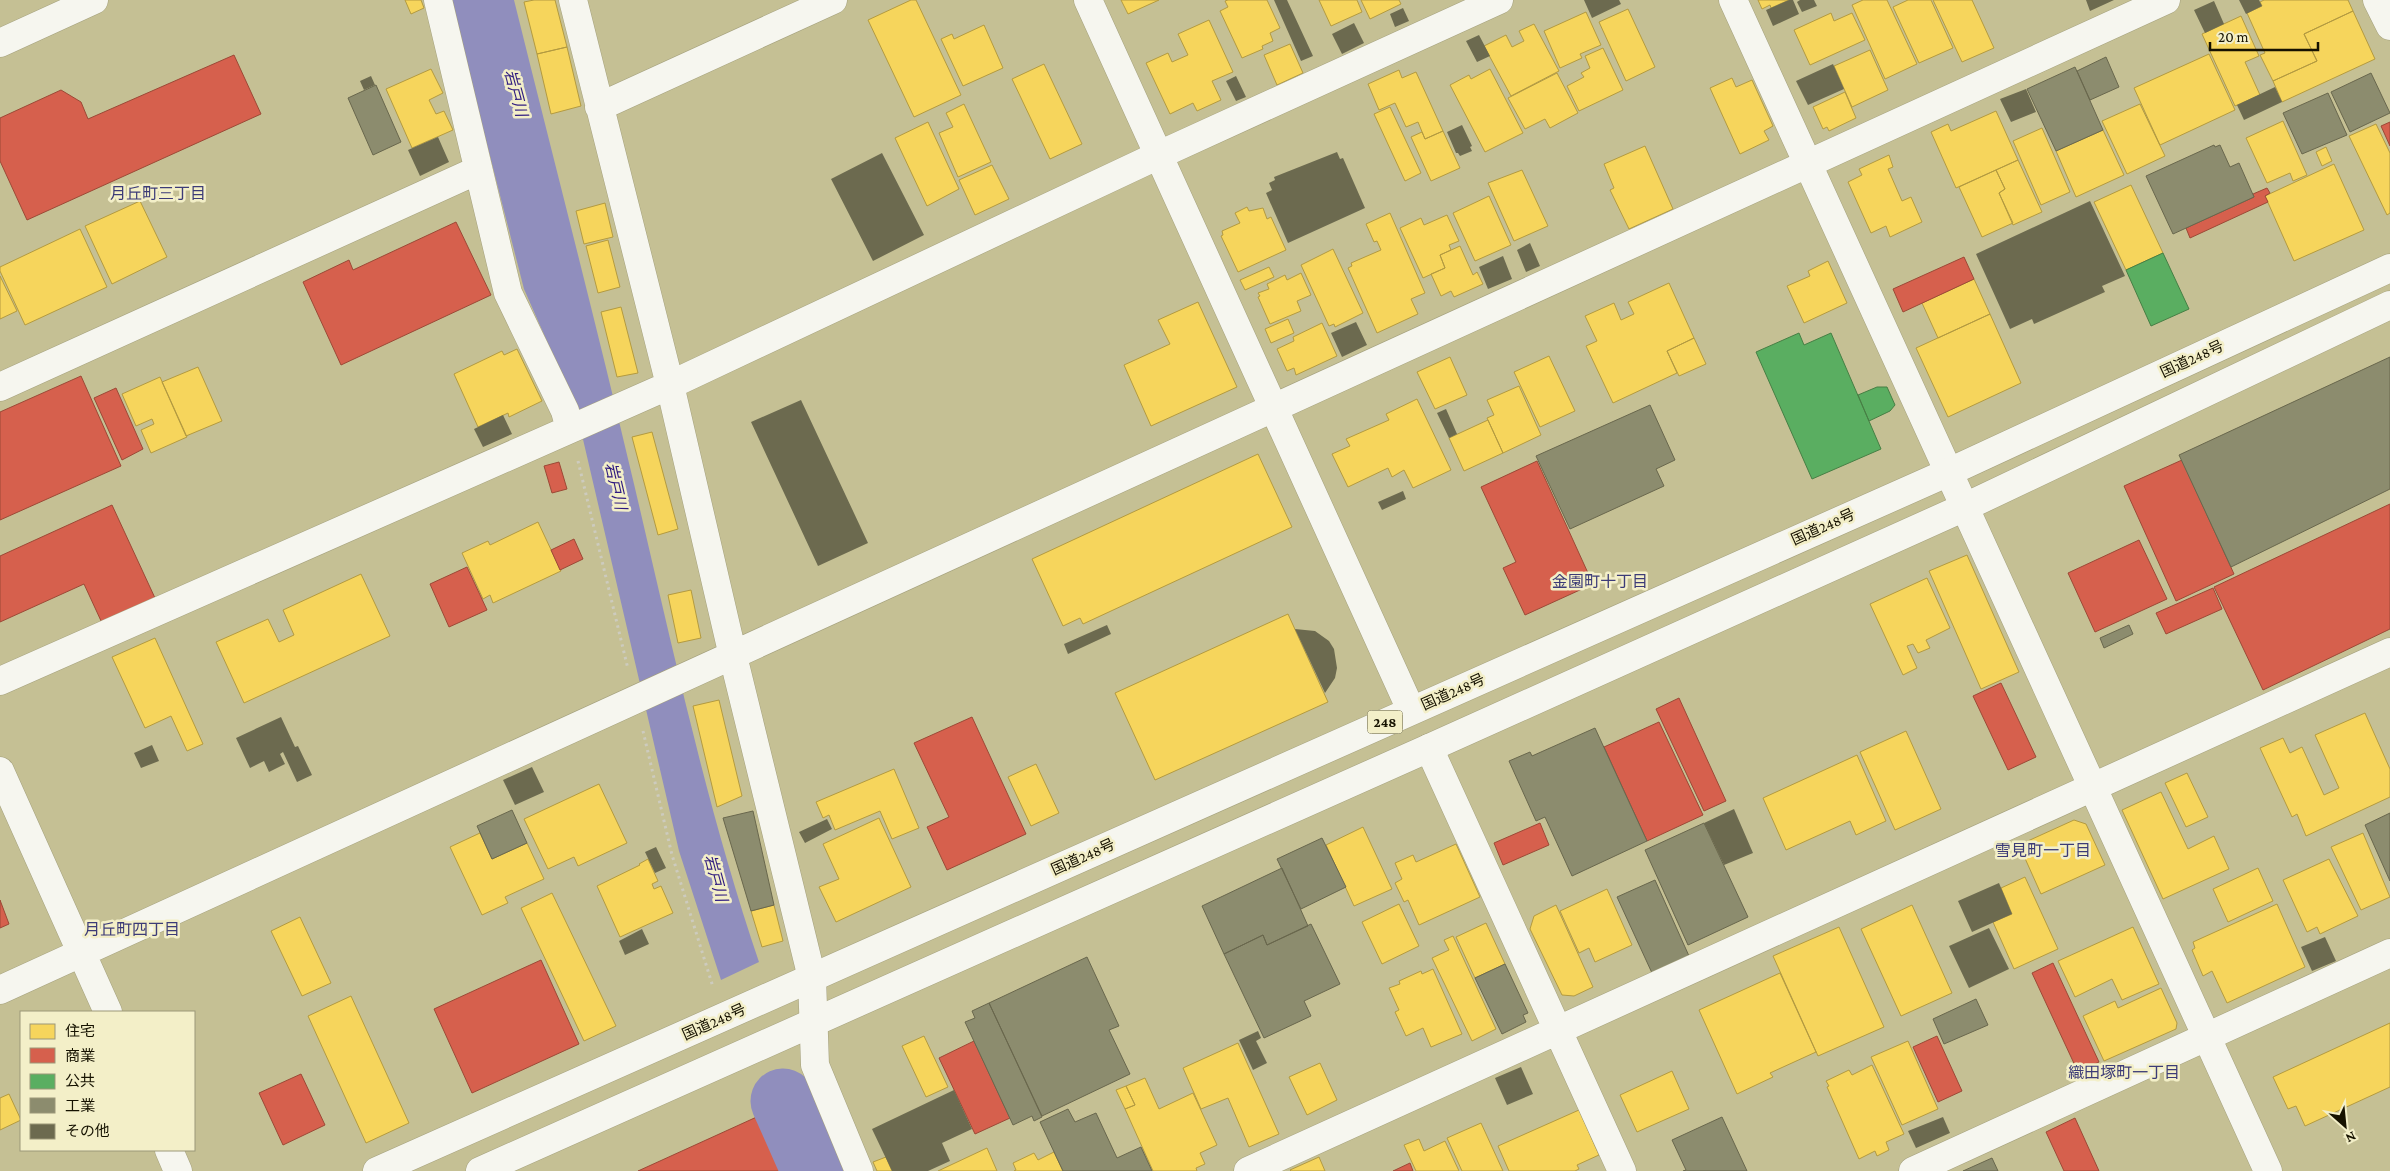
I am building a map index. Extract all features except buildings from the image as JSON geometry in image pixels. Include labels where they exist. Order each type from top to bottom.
[{"type":"main road","points":[[0,43],[94,0]]},
{"type":"main road","points":[[438,0],[508,293],[574,427]]},
{"type":"main road","points":[[573,0],[670,384],[733,656],[812,978],[815,1065],[859,1171]]},
{"type":"main road","points":[[599,107],[833,0]]},
{"type":"main road","points":[[1088,0],[1411,710]]},
{"type":"main road","points":[[0,681],[622,406],[1159,155],[1500,0]]},
{"type":"main road","points":[[1733,0],[2268,1171]]},
{"type":"main road","points":[[0,990],[2166,0]]},
{"type":"main road","points":[[2377,0],[2390,26]]},
{"type":"main road","points":[[0,388],[478,170]]},
{"type":"main road","name":"国道248号","points":[[377,1171],[1949,472],[2390,268]]},
{"type":"main road","points":[[480,1171],[1965,507],[2390,305]]},
{"type":"main road","points":[[1248,1171],[2390,652]]},
{"type":"main road","points":[[1429,748],[1622,1171]]},
{"type":"main road","points":[[0,771],[108,1011]]},
{"type":"main road","points":[[1913,1171],[2390,954]]},
{"type":"main road","points":[[169,1151],[178,1171]]},
{"type":"water","points":[[450,0],[514,0],[605,363],[706,785],[722,844],[759,962],[721,980],[679,851],[575,405],[524,289]]},
{"type":"waterway","name":"岩戸川","points":[[783,1101],[814,1171]]},
{"type":"district","name":"月丘町三丁目","points":[[158,193]]},
{"type":"district","name":"金園町十丁目","points":[[1600,581]]},
{"type":"district","name":"雪見町一丁目","points":[[2043,850]]},
{"type":"district","name":"月丘町四丁目","points":[[132,929]]},
{"type":"district","name":"織田塚町一丁目","points":[[2124,1072]]}]
